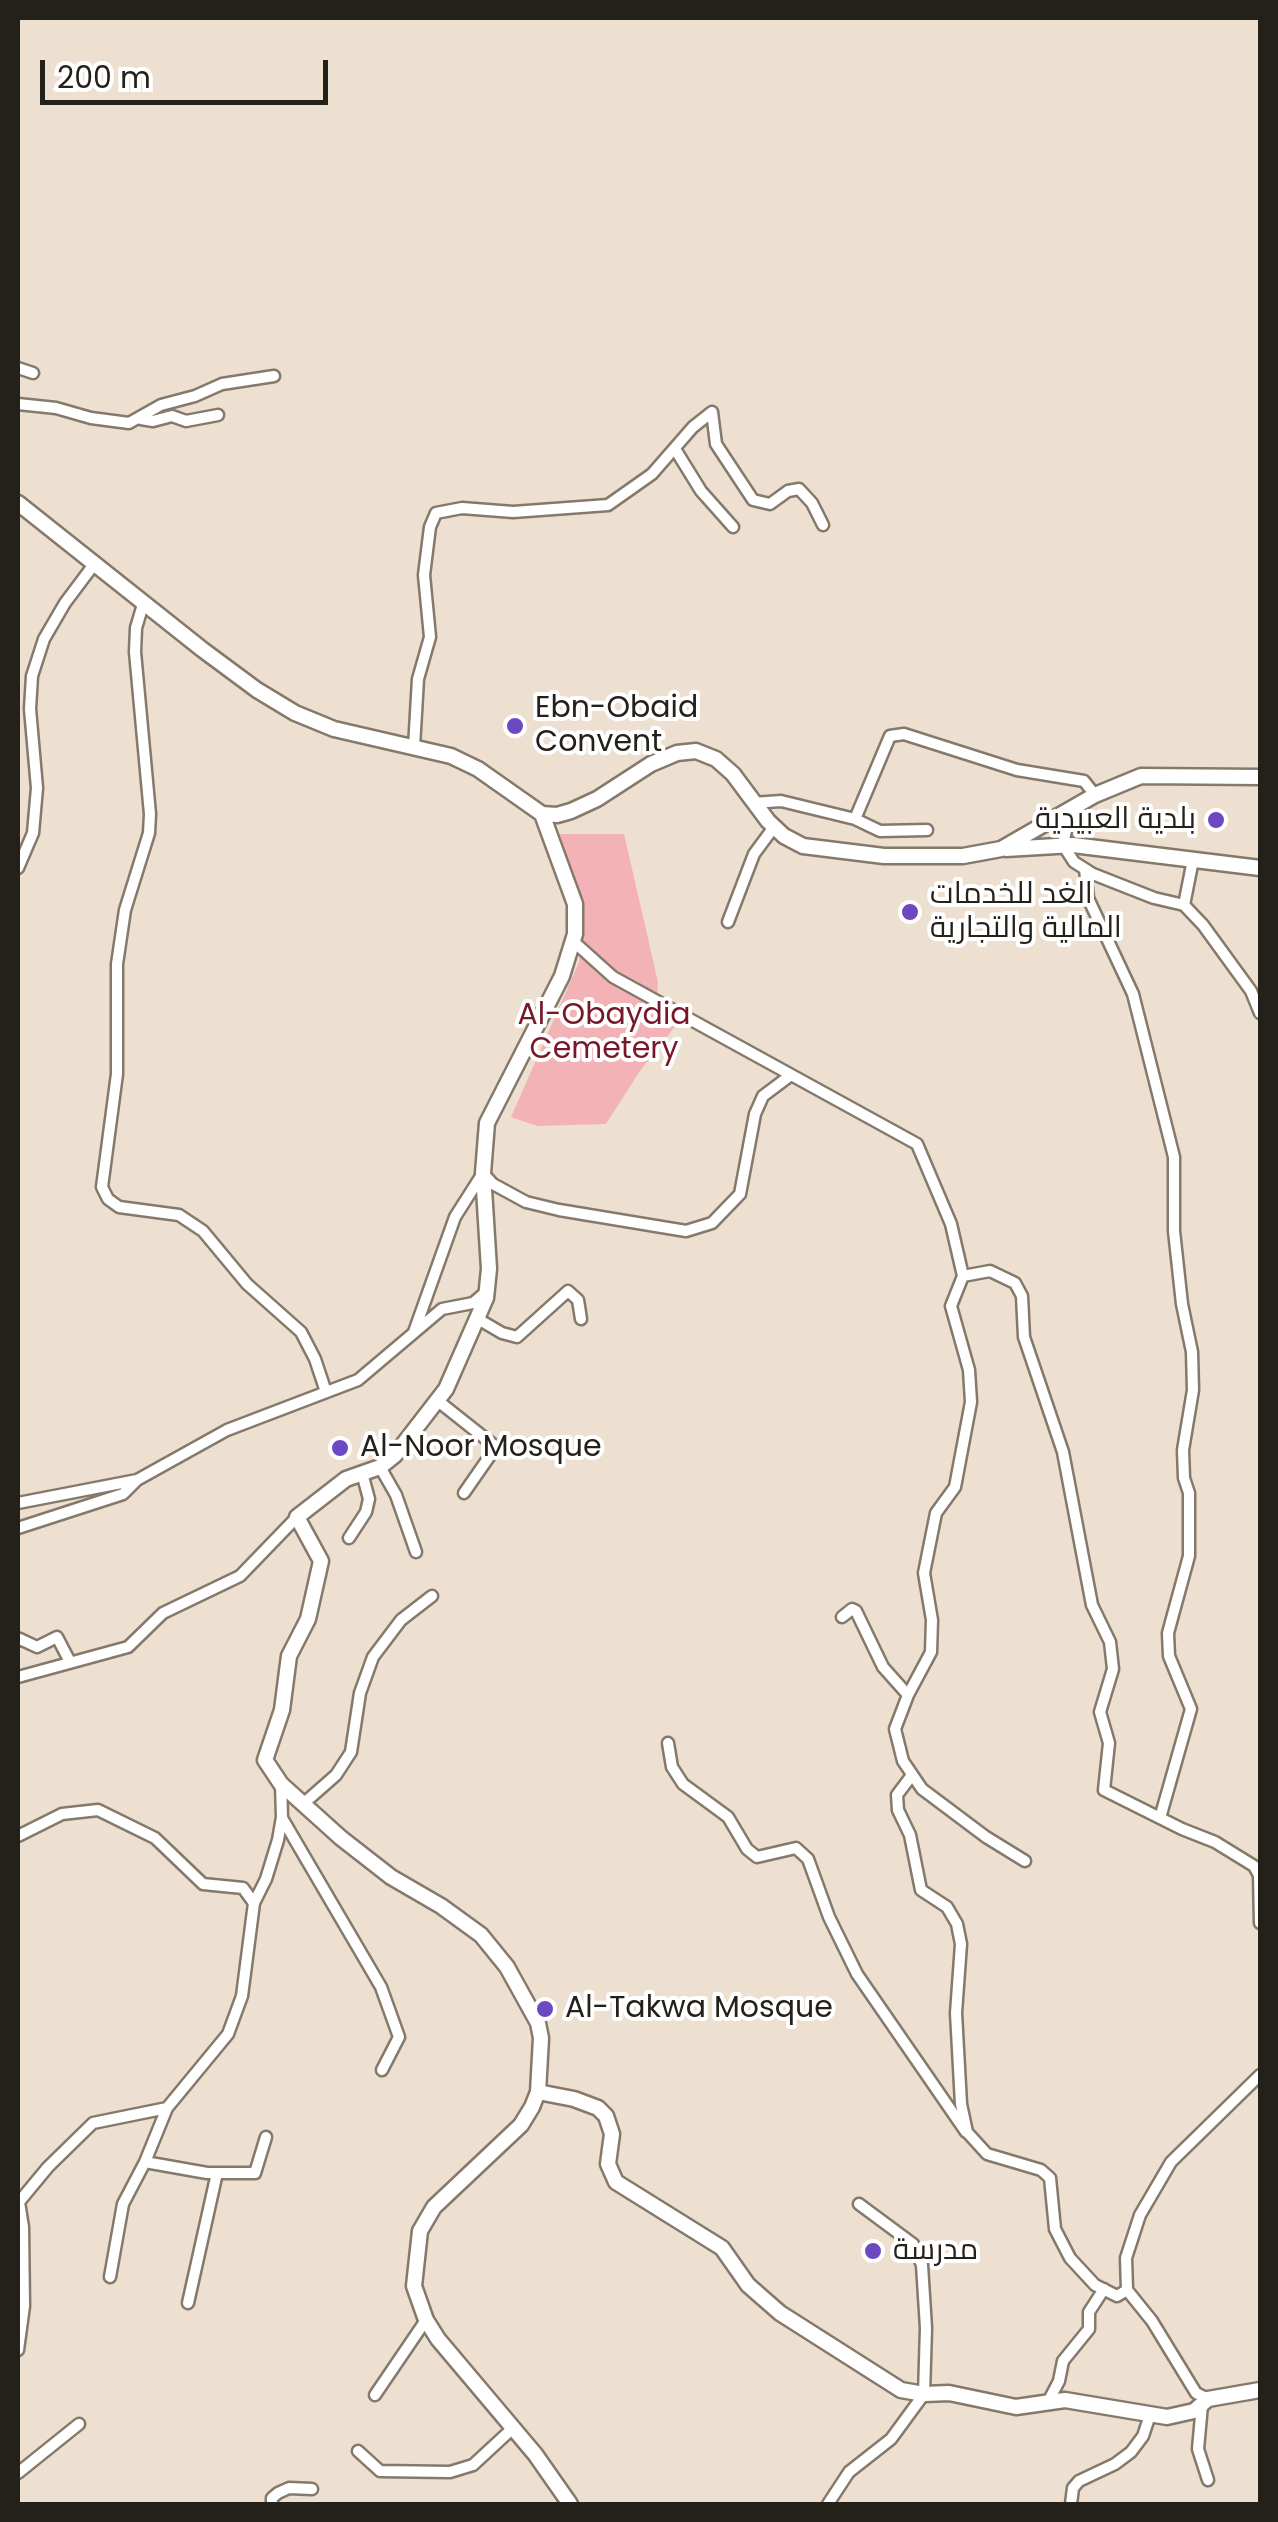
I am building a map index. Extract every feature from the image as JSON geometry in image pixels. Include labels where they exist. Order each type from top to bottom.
[{"type":"street","points":[[18,368],[33,373]]},
{"type":"street","points":[[140,419],[161,406],[222,384],[274,376]]},
{"type":"street","points":[[18,404],[56,408],[116,423],[218,415]]},
{"type":"street","points":[[414,747],[418,680],[430,637],[424,575],[436,514],[462,508],[513,512],[608,505],[652,474],[712,412],[716,444],[754,500],[770,504],[799,488],[823,525]]},
{"type":"street","points":[[675,449],[701,492],[733,527]]},
{"type":"street","points":[[18,503],[257,690],[294,713],[334,730],[451,756],[478,768],[542,814],[557,816],[571,811],[651,764],[677,752],[696,751],[724,767],[774,827],[803,846],[884,856],[964,856],[1063,845],[1260,868]]},
{"type":"street","points":[[18,868],[32,833],[37,788],[32,676],[44,639],[95,563]]},
{"type":"street","points":[[144,601],[135,652],[150,814],[125,910],[116,964],[117,1074],[102,1187],[108,1199],[119,1206],[179,1215],[203,1231],[247,1284],[301,1332],[316,1359],[326,1392]]},
{"type":"street","points":[[18,702],[31,701]]},
{"type":"street","points":[[855,819],[890,736],[904,734],[1017,770],[1084,780],[1095,795]]},
{"type":"street","points":[[1001,849],[1095,795],[1141,776],[1260,777]]},
{"type":"street","points":[[753,802],[781,801],[855,819],[880,831],[927,830]]},
{"type":"street","points":[[1070,811],[1063,845],[1074,862],[1154,898],[1184,905],[1204,924],[1251,991],[1260,1013]]},
{"type":"street","points":[[18,1677],[128,1646],[163,1613],[240,1576],[297,1518],[346,1478],[380,1467],[395,1455],[438,1401],[469,1343],[486,1292],[489,1269],[482,1173],[487,1123],[562,976],[572,941],[575,904],[542,814]]},
{"type":"street","points":[[728,922],[754,854],[774,827]]},
{"type":"street","points":[[1184,905],[1193,860]]},
{"type":"street","points":[[1085,869],[1088,898],[1133,994],[1174,1157],[1176,1245],[1192,1352],[1193,1390],[1183,1450],[1189,1494],[1189,1556],[1168,1633],[1169,1656],[1190,1708],[1160,1818]]},
{"type":"street","points":[[572,941],[613,977],[917,1144],[951,1224],[963,1276],[951,1306],[969,1370],[970,1402],[955,1487],[936,1513],[924,1573],[932,1620],[931,1652],[895,1729],[903,1760],[922,1788],[986,1837],[1026,1861]]},
{"type":"street","points":[[482,1173],[517,1198],[559,1210],[686,1230],[712,1223],[740,1194],[755,1114],[763,1096],[791,1075]]},
{"type":"street","points":[[414,1332],[454,1217],[482,1173]]},
{"type":"street","points":[[963,1276],[990,1271],[1014,1283],[1022,1296],[1024,1337],[1062,1452],[1092,1606],[1110,1642],[1113,1669],[1100,1712],[1109,1743],[1104,1790],[1215,1842],[1254,1866],[1258,1874],[1260,1923]]},
{"type":"street","points":[[478,1319],[517,1337],[568,1291],[578,1300],[581,1319]]},
{"type":"street","points":[[18,1528],[122,1494],[137,1480],[227,1430],[358,1380],[442,1310],[473,1303],[486,1292]]},
{"type":"street","points":[[438,1401],[496,1447],[464,1493]]},
{"type":"street","points":[[380,1467],[396,1496],[416,1552]]},
{"type":"street","points":[[348,1538],[366,1512],[369,1499],[362,1473]]},
{"type":"street","points":[[18,1503],[137,1480]]},
{"type":"street","points":[[297,1518],[321,1561],[308,1619],[290,1656],[282,1710],[265,1760],[280,1784],[391,1878],[481,1934],[494,1948],[538,2023],[538,2092],[521,2125],[434,2207],[420,2231],[414,2286],[426,2320],[438,2339],[570,2504]]},
{"type":"street","points":[[303,1804],[336,1776],[352,1752],[360,1693],[372,1658],[401,1620],[432,1596]]},
{"type":"street","points":[[842,1617],[852,1609],[856,1611],[883,1666],[908,1695]]},
{"type":"street","points":[[18,1640],[37,1647],[58,1637],[70,1660]]},
{"type":"street","points":[[668,1743],[672,1767],[683,1784],[728,1817],[747,1849],[757,1856],[796,1848],[808,1859],[857,1974],[967,2132],[987,2154],[1041,2170],[1050,2178],[1055,2230],[1070,2258],[1095,2285],[1117,2296],[1127,2290]]},
{"type":"street","points":[[912,1774],[897,1794],[898,1810],[910,1835],[921,1890],[947,1907],[959,1934],[956,2013],[961,2104],[967,2132]]},
{"type":"street","points":[[110,2277],[123,2204],[167,2108],[228,2034],[242,1996],[254,1902],[266,1879],[282,1817],[280,1784]]},
{"type":"street","points":[[18,1836],[62,1814],[98,1810],[155,1838],[203,1884],[243,1888],[254,1902]]},
{"type":"street","points":[[282,1817],[381,1987],[399,2037],[382,2070]]},
{"type":"street","points":[[1208,2480],[1198,2449],[1200,2402],[1152,2320],[1127,2290],[1126,2258],[1140,2216],[1171,2162],[1260,2075]]},
{"type":"street","points":[[538,2092],[574,2098],[598,2108],[606,2116],[612,2134],[608,2164],[616,2182],[722,2248],[748,2285],[780,2313],[901,2390],[924,2394],[949,2392],[1016,2406],[1080,2402],[1167,2417],[1200,2402],[1260,2390]]},
{"type":"street","points":[[18,2350],[24,2306],[19,2202],[93,2123],[167,2108]]},
{"type":"street","points":[[145,2162],[217,2173],[255,2174],[266,2137]]},
{"type":"street","points":[[188,2303],[217,2173]]},
{"type":"street","points":[[828,2504],[849,2472],[891,2439],[924,2394],[926,2328],[922,2265],[912,2244],[859,2204]]},
{"type":"street","points":[[1048,2402],[1059,2381],[1063,2361],[1090,2328],[1089,2312],[1104,2290]]},
{"type":"street","points":[[374,2395],[426,2320]]},
{"type":"street","points":[[1071,2504],[1073,2488],[1079,2481],[1131,2452],[1143,2436],[1150,2415]]},
{"type":"street","points":[[18,2473],[78,2424]]},
{"type":"street","points":[[358,2450],[380,2471],[450,2472],[473,2465],[513,2428]]},
{"type":"street","points":[[272,2504],[278,2492],[289,2488],[312,2490]]},
{"type":"green space","name":"Al-Obaydia Cemetery","points":[[560,834],[624,834],[658,982],[656,1011],[677,1024],[606,1124],[537,1126],[511,1117],[579,962],[584,919]]},
{"type":"place","name":"Ebn-Obaid Convent","points":[[515,726]]},
{"type":"place","name":"بلدية العبيدية","points":[[1216,820]]},
{"type":"place","name":"الغد للخدمات المالية والتجارية","points":[[910,912]]},
{"type":"place","name":"Al-Noor Mosque","points":[[340,1448]]},
{"type":"place","name":"Al-Takwa Mosque","points":[[545,2009]]},
{"type":"place","name":"مدرسة","points":[[873,2251]]}]
